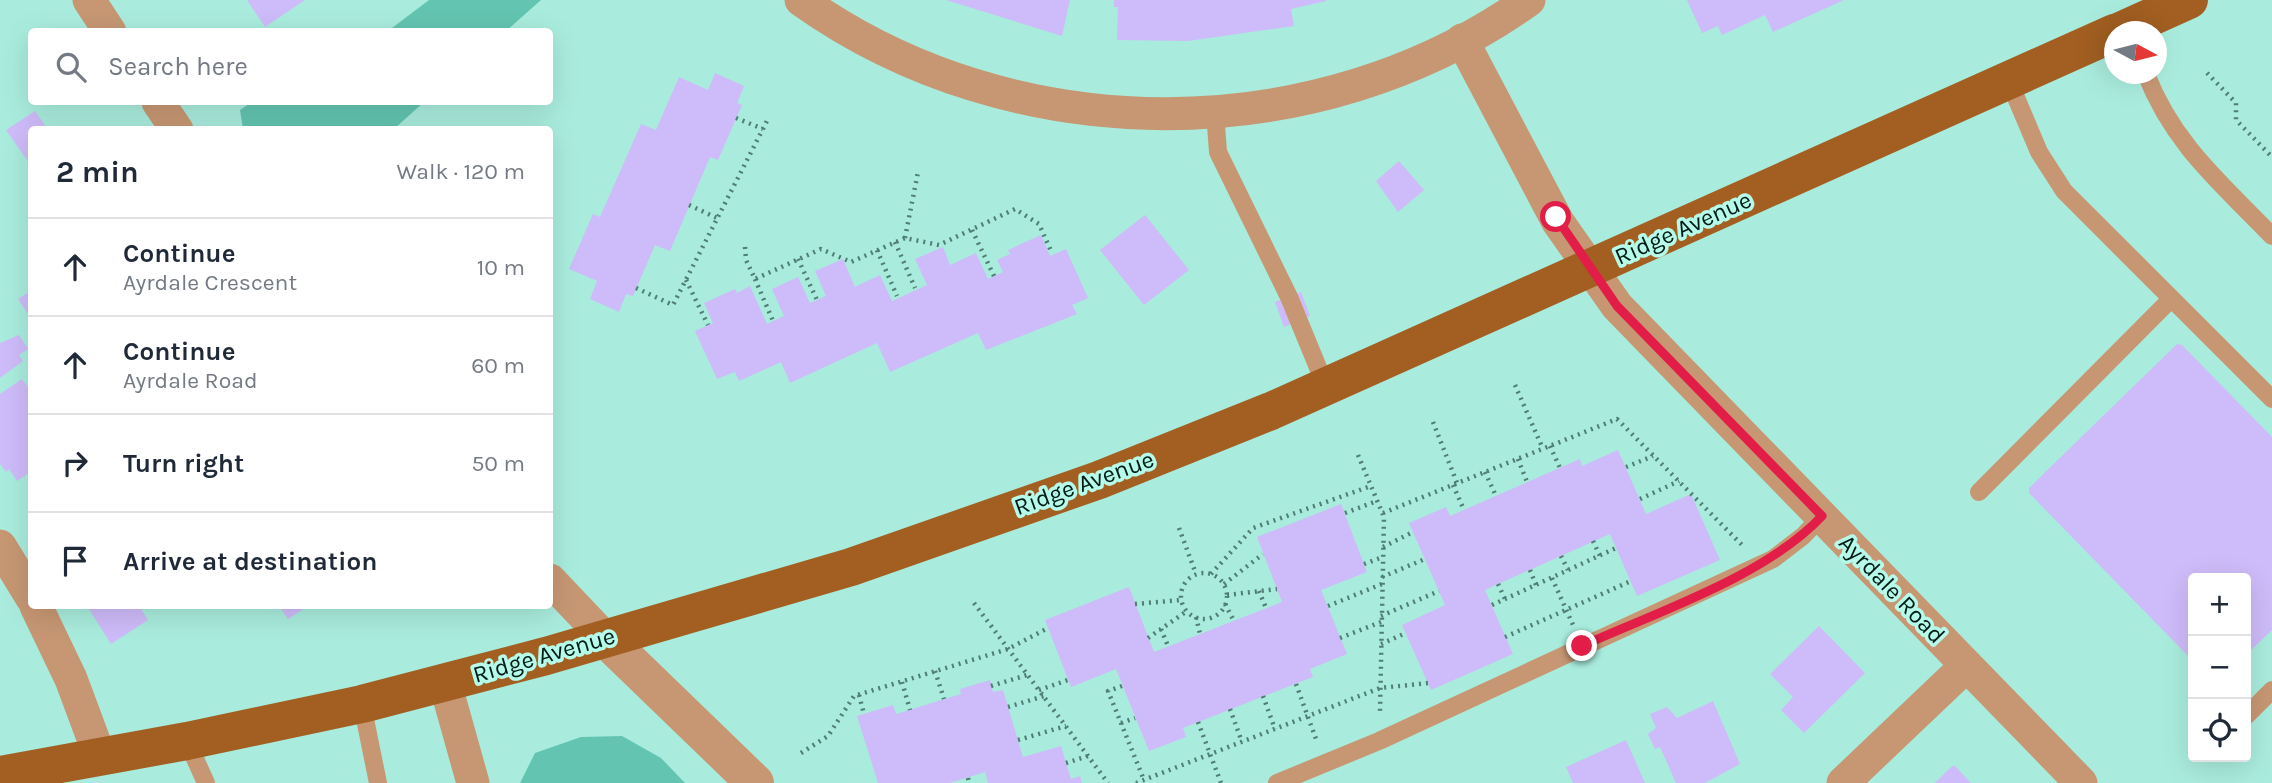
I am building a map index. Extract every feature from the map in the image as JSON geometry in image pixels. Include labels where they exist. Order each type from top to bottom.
[{"type":"main road","name":"Ridge Avenue","points":[[2144,21],[2189,0]]},
{"type":"main road","name":"Ridge Avenue","points":[[16,776],[83,768],[187,741],[362,704],[606,639],[851,567],[1099,480],[1326,387],[2104,39]]},
{"type":"street","points":[[89,0],[107,28]]},
{"type":"street","points":[[801,0],[834,23],[890,55],[988,91],[1062,107],[1119,113],[1214,112],[1296,100],[1344,88],[1388,73],[1462,40],[1529,0]]},
{"type":"street","name":"Ayrdale Road","points":[[1462,40],[1558,222],[1590,270],[1649,341],[2081,783]]},
{"type":"street","points":[[160,105],[174,126]]},
{"type":"street","points":[[1,550],[28,592]]},
{"type":"street","points":[[553,583],[606,639],[755,783]]},
{"type":"street","points":[[37,609],[71,679],[83,768]]},
{"type":"street","points":[[1843,783],[1966,666]]},
{"type":"street","points":[[445,683],[473,783]]},
{"type":"lane","points":[[2009,81],[2039,152],[2064,191],[2272,399]]},
{"type":"lane","points":[[2150,84],[2181,142],[2272,236]]},
{"type":"lane","points":[[1214,112],[1218,152],[1289,297],[1326,387]]},
{"type":"lane","points":[[1979,492],[2171,299]]},
{"type":"lane","points":[[1277,783],[1379,741],[1762,564],[1803,536],[1822,516]]},
{"type":"lane","points":[[2251,711],[2272,690]]},
{"type":"lane","points":[[362,704],[378,783]]},
{"type":"lane","points":[[187,741],[206,783]]},
{"type":"path","points":[[2207,73],[2236,103],[2236,120],[2272,157]]},
{"type":"path","points":[[736,118],[763,129]]},
{"type":"path","points":[[636,288],[673,305],[768,120]]},
{"type":"path","points":[[905,238],[918,172]]},
{"type":"path","points":[[689,205],[718,218]]},
{"type":"path","points":[[755,279],[821,249],[851,262],[905,238],[939,245],[1015,209],[1039,225],[1051,251]]},
{"type":"path","points":[[972,230],[994,276]]},
{"type":"path","points":[[895,242],[915,288]]},
{"type":"path","points":[[745,247],[746,260],[773,321]]},
{"type":"path","points":[[877,250],[897,296]]},
{"type":"path","points":[[798,259],[817,300]]},
{"type":"path","points":[[686,279],[708,326]]},
{"type":"path","points":[[1515,385],[1543,449]]},
{"type":"path","points":[[1383,513],[1616,419],[1762,564]]},
{"type":"path","points":[[1433,422],[1464,510]]},
{"type":"path","points":[[1550,446],[1560,468]]},
{"type":"path","points":[[1358,455],[1383,513],[1379,741]]},
{"type":"path","points":[[1626,467],[1653,456]]},
{"type":"path","points":[[1518,459],[1527,482]]},
{"type":"path","points":[[1485,472],[1496,496]]},
{"type":"path","points":[[1640,499],[1679,481]]},
{"type":"path","points":[[1211,575],[1253,528],[1371,486]]},
{"type":"path","points":[[1345,513],[1377,501]]},
{"type":"path","points":[[1179,528],[1196,574]]},
{"type":"path","points":[[1383,547],[1413,533]]},
{"type":"path","points":[[1593,541],[1600,556]]},
{"type":"path","points":[[1492,605],[1616,548]]},
{"type":"path","points":[[1224,584],[1264,554]]},
{"type":"path","points":[[1561,556],[1568,570]]},
{"type":"path","points":[[1364,564],[1383,557]]},
{"type":"path","points":[[1382,578],[1425,559]]},
{"type":"path","points":[[1530,570],[1536,585]]},
{"type":"path","points":[[1196,574],[1211,575],[1224,584],[1227,595],[1225,604],[1213,616],[1196,617],[1187,611],[1181,600],[1182,589],[1196,574]]},
{"type":"path","points":[[1552,578],[1582,646]]},
{"type":"path","points":[[1505,636],[1630,581]]},
{"type":"path","points":[[1328,606],[1382,584]]},
{"type":"path","points":[[1498,584],[1505,599]]},
{"type":"path","points":[[1227,595],[1277,589]]},
{"type":"path","points":[[1259,591],[1266,608]]},
{"type":"path","points":[[1381,615],[1439,591]]},
{"type":"path","points":[[1135,604],[1181,600]]},
{"type":"path","points":[[974,603],[1108,783]]},
{"type":"path","points":[[1225,604],[1234,621]]},
{"type":"path","points":[[1148,638],[1187,611]]},
{"type":"path","points":[[1196,617],[1200,634]]},
{"type":"path","points":[[1340,638],[1381,622]]},
{"type":"path","points":[[801,753],[828,736],[854,696],[1008,649],[1048,628]]},
{"type":"path","points":[[1161,629],[1168,646]]},
{"type":"path","points":[[1381,644],[1406,633]]},
{"type":"path","points":[[935,671],[944,699]]},
{"type":"path","points":[[991,686],[1028,675]]},
{"type":"path","points":[[1039,690],[1068,680]]},
{"type":"path","points":[[902,682],[910,710]]},
{"type":"path","points":[[1296,684],[1308,716]]},
{"type":"path","points":[[1136,783],[1380,688],[1428,684]]},
{"type":"path","points":[[1122,686],[1108,691],[1144,780]]},
{"type":"path","points":[[859,694],[864,714]]},
{"type":"path","points":[[1009,707],[1044,696]]},
{"type":"path","points":[[1263,696],[1275,729]]},
{"type":"path","points":[[1230,709],[1242,742]]},
{"type":"path","points":[[1121,723],[1135,718]]},
{"type":"path","points":[[1198,722],[1221,783]]},
{"type":"path","points":[[1018,740],[1066,726]]},
{"type":"path","points":[[1066,763],[1088,756]]},
{"type":"green space","points":[[429,0],[541,0],[509,28],[392,28]]},
{"type":"green space","points":[[248,105],[421,105],[397,126],[243,126],[240,110]]},
{"type":"green space","points":[[622,736],[661,758],[685,783],[520,783],[535,753],[581,737]]},
{"type":"building","points":[[247,0],[305,0],[265,27]]},
{"type":"building","points":[[946,0],[1070,0],[1062,36]]},
{"type":"building","points":[[1114,0],[1326,1],[1291,9],[1294,26],[1188,41],[1117,40],[1118,7],[1114,7]]},
{"type":"building","points":[[1687,0],[1844,0],[1773,32],[1765,15],[1722,35],[1718,26],[1702,33]]},
{"type":"building","points":[[715,73],[744,86],[737,103],[742,105],[718,160],[710,157],[670,251],[655,245],[633,296],[626,294],[619,312],[590,299],[597,281],[569,269],[593,214],[600,217],[641,124],[656,130],[679,77],[708,90]]},
{"type":"building","points":[[35,111],[45,126],[28,126],[28,161],[6,130]]},
{"type":"building","points":[[1399,161],[1424,190],[1398,212],[1376,181]]},
{"type":"building","points":[[1145,215],[1189,270],[1144,305],[1100,250]]},
{"type":"building","points":[[1041,235],[1050,256],[1066,249],[1088,298],[1072,305],[1077,314],[986,350],[978,333],[890,372],[877,343],[790,383],[781,362],[739,381],[735,372],[717,379],[695,331],[713,323],[704,303],[735,289],[737,293],[750,286],[767,324],[784,316],[772,289],[798,277],[810,303],[826,296],[815,271],[843,259],[855,287],[880,275],[892,301],[927,285],[915,259],[943,247],[950,265],[976,253],[988,279],[1003,272],[997,260],[1010,254],[1008,250]]},
{"type":"building","points":[[1301,292],[1310,316],[1284,327],[1275,302]]},
{"type":"building","points":[[28,293],[28,314],[18,299]]},
{"type":"building","points":[[19,335],[28,349],[19,355],[23,361],[0,378],[0,343]]},
{"type":"building","points":[[2177,344],[2182,345],[2272,437],[2272,630],[2251,650],[2251,573],[2188,573],[2188,656],[2029,493],[2029,488]]},
{"type":"building","points":[[22,379],[28,387],[28,474],[17,481],[9,469],[6,472],[0,464],[0,394]]},
{"type":"building","points":[[1618,450],[1646,514],[1691,494],[1720,560],[1637,596],[1610,534],[1498,584],[1485,590],[1513,654],[1431,690],[1402,625],[1445,605],[1409,523],[1446,507],[1450,516],[1580,459],[1582,466]]},
{"type":"building","points":[[1341,504],[1367,572],[1321,590],[1347,654],[1310,669],[1313,677],[1183,728],[1186,737],[1149,751],[1116,669],[1071,687],[1045,620],[1129,587],[1154,652],[1282,602],[1257,537]]},
{"type":"building","points":[[89,609],[141,609],[148,620],[111,644]]},
{"type":"building","points":[[281,609],[303,609],[288,619]]},
{"type":"building","points":[[1819,626],[1865,673],[1804,733],[1781,710],[1793,697],[1770,674]]},
{"type":"building","points":[[990,680],[993,692],[1003,690],[1023,757],[1061,746],[1071,779],[1080,776],[1082,783],[988,783],[985,772],[950,783],[878,783],[857,716],[893,705],[896,714],[961,694],[960,689]]},
{"type":"building","points":[[1713,701],[1740,764],[1705,783],[1676,783],[1660,747],[1655,749],[1648,734],[1656,728],[1650,714],[1667,707],[1677,718]]},
{"type":"building","points":[[1626,740],[1645,783],[1573,783],[1566,767]]},
{"type":"building","points":[[1955,766],[1971,783],[1935,783]]},
{"type":"route","points":[[1556,217],[1617,306],[1822,516],[1803,536],[1773,559],[1582,646]]}]
